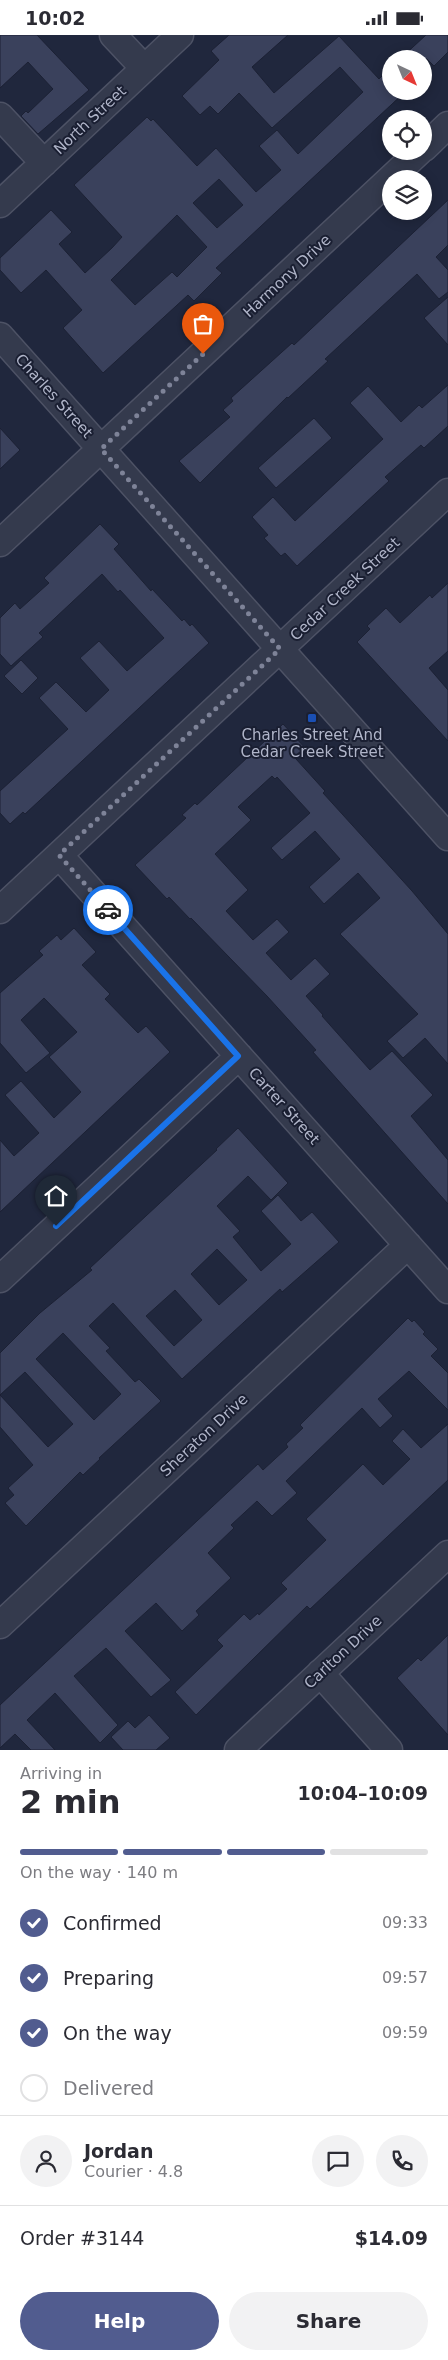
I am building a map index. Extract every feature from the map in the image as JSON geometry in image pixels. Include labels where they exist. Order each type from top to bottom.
[{"type":"street","points":[[113,35],[144,68]]},
{"type":"street","name":"North Street","points":[[0,204],[180,35]]},
{"type":"street","points":[[0,116],[44,163]]},
{"type":"street","points":[[432,140],[448,125]]},
{"type":"street","name":"Harmony Drive","points":[[0,543],[410,160]]},
{"type":"street","name":"Charles Street","points":[[0,336],[448,837]]},
{"type":"street","name":"Cedar Creek Street","points":[[0,910],[448,492]]},
{"type":"street","name":"Carter Street","points":[[59,855],[448,1290]]},
{"type":"street","points":[[0,1279],[238,1056]]},
{"type":"street","name":"Sheraton Drive","points":[[0,1625],[408,1245]]},
{"type":"street","name":"Carlton Drive","points":[[238,1750],[448,1554]]},
{"type":"street","points":[[320,1673],[389,1750]]},
{"type":"building","points":[[0,35],[37,35],[89,90],[38,134],[21,116],[26,111],[28,113],[53,89],[28,62],[0,88]]},
{"type":"building","points":[[229,35],[288,35],[252,67],[274,93],[339,36],[379,79],[382,76],[382,100],[396,100],[386,110],[382,110],[382,113],[216,268],[222,273],[194,301],[188,295],[103,373],[63,328],[82,310],[46,270],[21,293],[0,270],[0,258],[51,210],[72,232],[59,244],[85,273],[112,248],[122,237],[74,185],[147,117],[151,121],[153,119],[197,166],[216,148],[256,192],[281,170],[259,146],[277,130],[298,154],[363,92],[340,67],[272,128],[239,93],[218,114],[210,106],[200,115],[182,96],[219,60],[211,51]],"holes":[[[219,179],[243,205],[217,228],[193,203]],[[177,215],[207,247],[177,277],[172,272],[135,305],[111,280]]]},
{"type":"building","points":[[426,35],[448,35],[448,52],[434,66],[432,64],[432,50],[410,50]]},
{"type":"building","points":[[448,200],[448,245],[436,257],[448,270],[448,292],[439,299],[417,274],[325,359],[328,361],[287,397],[200,483],[179,461],[230,417],[223,410],[233,401],[231,398],[292,343],[294,345],[427,220],[432,220],[432,215]]},
{"type":"building","points":[[448,297],[448,345],[424,318]]},
{"type":"building","points":[[448,385],[448,426],[424,448],[421,445],[385,477],[389,481],[297,566],[285,553],[281,556],[264,538],[268,535],[252,517],[273,497],[295,521],[383,439],[350,403],[368,386],[401,422],[419,405],[422,408]]},
{"type":"building","points":[[314,418],[332,438],[276,488],[258,468]]},
{"type":"building","points":[[0,428],[20,450],[0,469]]},
{"type":"building","points":[[100,524],[119,544],[114,549],[151,591],[152,589],[182,621],[184,619],[190,626],[192,624],[209,643],[25,814],[23,812],[10,824],[0,813],[0,791],[68,729],[39,698],[56,682],[86,712],[109,690],[80,658],[99,641],[127,671],[164,638],[120,590],[118,592],[102,574],[39,633],[43,637],[11,666],[0,654],[0,618],[15,603],[20,609],[49,583],[44,578]]},
{"type":"building","points":[[448,583],[448,651],[429,668],[448,690],[448,741],[357,642],[370,629],[367,626],[386,608],[400,623],[430,595],[432,598]]},
{"type":"building","points":[[21,660],[38,678],[22,694],[4,676]]},
{"type":"building","points":[[283,724],[307,750],[296,759],[325,791],[323,793],[412,891],[448,934],[448,1064],[425,1038],[403,1058],[387,1041],[418,1014],[340,934],[380,898],[358,873],[324,904],[309,887],[340,859],[315,831],[282,860],[271,848],[310,813],[277,777],[275,779],[272,776],[238,807],[251,820],[215,854],[248,890],[226,911],[253,940],[277,919],[289,932],[266,953],[291,980],[315,958],[330,974],[306,996],[322,1016],[370,1070],[392,1051],[433,1095],[411,1116],[448,1160],[448,1204],[313,1052],[316,1050],[267,996],[191,918],[169,897],[167,899],[135,865],[186,818],[182,815],[195,803],[197,805]]},
{"type":"building","points":[[74,928],[96,952],[82,965],[110,994],[105,999],[138,1033],[146,1026],[170,1052],[0,1212],[0,1140],[14,1156],[39,1133],[5,1095],[21,1081],[54,1118],[81,1092],[49,1057],[77,1032],[44,998],[21,1020],[50,1053],[26,1073],[0,1043],[0,993],[43,955],[39,951],[57,935],[61,940]]},
{"type":"building","points":[[238,1128],[288,1183],[271,1200],[248,1176],[217,1206],[240,1231],[233,1237],[261,1271],[291,1244],[261,1211],[278,1195],[301,1221],[312,1212],[339,1242],[282,1292],[280,1289],[182,1379],[113,1303],[89,1326],[110,1348],[106,1351],[135,1382],[139,1379],[161,1401],[83,1475],[80,1472],[26,1526],[5,1503],[14,1495],[8,1488],[33,1465],[0,1427],[0,1395],[0,1353],[40,1313],[92,1270],[90,1268]],"holes":[[[217,1249],[247,1280],[219,1305],[191,1274]],[[175,1290],[202,1320],[174,1346],[146,1316]],[[63,1333],[121,1394],[94,1420],[36,1359]],[[25,1372],[73,1424],[48,1447],[0,1395]]]},
{"type":"building","points":[[408,1318],[412,1322],[414,1320],[425,1332],[423,1334],[438,1349],[431,1356],[448,1373],[448,1410],[409,1371],[378,1399],[393,1416],[380,1428],[362,1408],[286,1481],[297,1493],[272,1516],[257,1501],[231,1525],[234,1528],[208,1553],[231,1578],[196,1611],[199,1615],[182,1631],[156,1603],[125,1631],[171,1680],[151,1697],[106,1648],[74,1676],[118,1725],[100,1743],[55,1693],[27,1720],[55,1750],[31,1750],[15,1734],[0,1748],[0,1705],[258,1464],[263,1470],[288,1447],[286,1444],[303,1428],[300,1425]]},
{"type":"building","points":[[448,1424],[448,1480],[310,1609],[307,1606],[196,1715],[175,1692],[223,1646],[217,1640],[244,1614],[250,1620],[258,1613],[259,1615],[287,1589],[281,1583],[326,1540],[306,1519],[363,1464],[383,1485],[410,1459],[392,1441],[403,1429],[421,1448]]},
{"type":"building","points":[[448,1635],[448,1735],[397,1678],[418,1658],[421,1661]]},
{"type":"building","points":[[149,1715],[170,1738],[156,1750],[123,1750],[111,1737],[128,1721],[135,1728]]},
{"type":"way so far","points":[[108,910],[59,855],[280,649],[101,449],[203,354]]},
{"type":"place","name":"Charles Street And Cedar Creek Street","points":[[312,718]]},
{"type":"route","points":[[56,1226],[238,1056],[108,910]]}]
